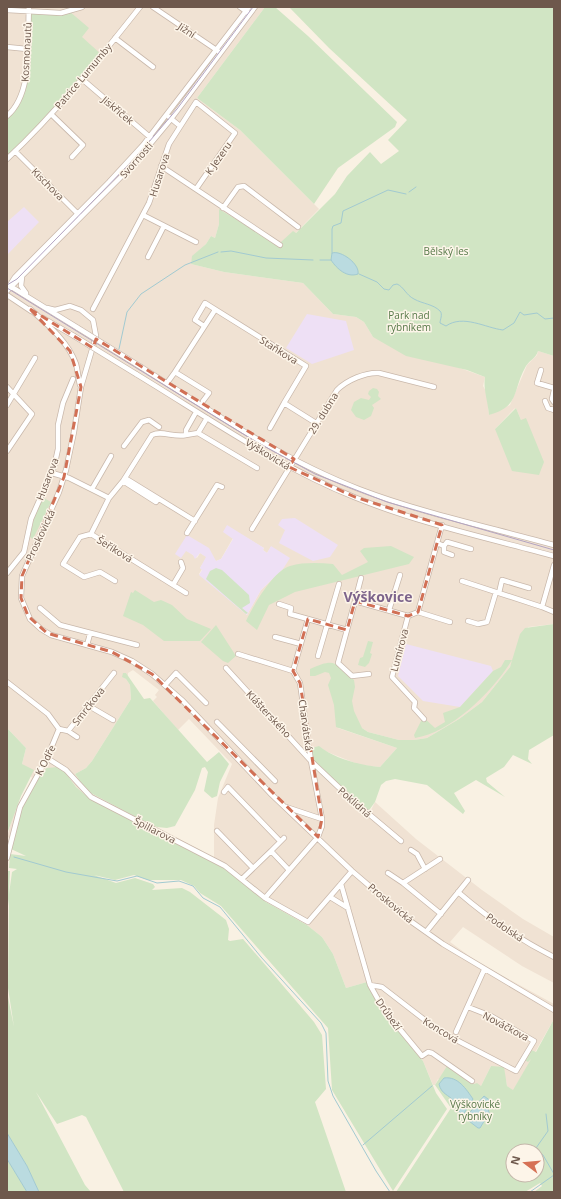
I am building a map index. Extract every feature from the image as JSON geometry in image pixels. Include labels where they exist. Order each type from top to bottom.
[{"type":"street","points":[[7,10],[28,9],[61,13],[82,7]]},
{"type":"street","name":"Patrice Lumumby","points":[[7,159],[51,114],[82,79],[140,7]]},
{"type":"street","name":"Jižní","points":[[153,7],[219,51]]},
{"type":"street","points":[[240,7],[248,11]]},
{"type":"street","name":"Svornosti","points":[[8,286],[24,275],[152,138],[169,118],[248,11],[255,7]]},
{"type":"street","name":"Kosmonautů","points":[[7,116],[13,111],[23,91],[26,79],[28,9]]},
{"type":"street","name":"Patrice Lumumby","points":[[115,38],[153,67]]},
{"type":"street","points":[[7,47],[27,49]]},
{"type":"street","name":"Jiskřiček","points":[[82,79],[152,138]]},
{"type":"street","name":"K Jezeru","points":[[180,126],[196,102],[235,133],[196,189]]},
{"type":"street","name":"Patrice Lumumby","points":[[51,114],[84,145],[72,157]]},
{"type":"street","points":[[169,118],[180,126]]},
{"type":"street","name":"Husarova","points":[[93,308],[149,203],[169,144],[180,126]]},
{"type":"street","name":"Kischova","points":[[15,151],[80,215]]},
{"type":"street","points":[[161,166],[280,245]]},
{"type":"street","points":[[223,208],[238,187],[244,186],[298,228]]},
{"type":"street","name":"Svornosti","points":[[8,286],[15,277],[80,215]]},
{"type":"street","points":[[142,215],[196,242]]},
{"type":"street","points":[[148,257],[164,226]]},
{"type":"street","points":[[24,275],[21,281],[21,288],[31,298]]},
{"type":"street","name":"Výškovická","points":[[8,286],[31,298],[140,366],[291,463],[384,498],[554,544]]},
{"type":"street","name":"Výškovická","points":[[7,295],[207,418],[355,497],[442,525],[554,556]]},
{"type":"street","points":[[167,383],[176,372],[215,310],[205,303],[195,320],[204,326]]},
{"type":"street","points":[[47,308],[54,310],[70,306],[82,310],[90,317],[96,329],[96,338],[81,387]]},
{"type":"street","points":[[30,309],[54,332],[70,351],[76,364],[81,387]]},
{"type":"street","points":[[61,309],[59,314],[64,320]]},
{"type":"street","name":"Staňkova","points":[[215,310],[306,366],[270,428]]},
{"type":"street","points":[[7,405],[35,358]]},
{"type":"street","points":[[541,370],[537,383],[554,389],[552,399],[554,402]]},
{"type":"street","points":[[176,372],[208,392],[203,401]]},
{"type":"street","name":"29. dubna","points":[[252,529],[291,463],[342,384],[371,372],[434,387]]},
{"type":"street","name":"Husarova","points":[[7,573],[24,552],[32,518],[52,473],[58,448],[58,425],[63,403],[73,379]]},
{"type":"street","points":[[7,387],[32,414],[7,451]]},
{"type":"street","name":"Proskovická","points":[[81,387],[74,432],[64,477],[50,513],[23,570],[20,582],[20,595],[28,616],[38,628],[56,637],[112,652],[132,661],[166,684],[285,807],[352,870],[426,932],[484,970],[554,1010]]},
{"type":"street","points":[[544,401],[548,408],[554,410]]},
{"type":"street","points":[[284,403],[316,423]]},
{"type":"street","points":[[186,435],[186,430],[195,414]]},
{"type":"street","points":[[198,433],[207,418]]},
{"type":"street","points":[[124,446],[142,422],[149,420],[158,430],[178,437],[198,433],[257,468]]},
{"type":"street","name":"Šeříková","points":[[158,430],[152,435],[124,480],[109,498],[91,534],[186,593]]},
{"type":"street","points":[[92,489],[111,456]]},
{"type":"street","points":[[52,473],[92,489],[109,498]]},
{"type":"street","points":[[124,480],[195,521]]},
{"type":"street","points":[[187,533],[217,485],[222,487]]},
{"type":"street","points":[[442,525],[418,612],[450,622]]},
{"type":"street","points":[[91,534],[80,537],[63,564],[84,577],[100,572],[115,581]]},
{"type":"street","points":[[452,555],[444,552],[444,546],[447,542],[471,549]]},
{"type":"street","points":[[437,543],[444,546]]},
{"type":"street","points":[[173,585],[183,568],[181,562]]},
{"type":"street","points":[[542,608],[554,568]]},
{"type":"street","points":[[390,610],[400,574]]},
{"type":"street","points":[[361,578],[338,663],[352,676],[368,674]]},
{"type":"street","points":[[468,621],[478,624],[487,622],[502,580],[529,588]]},
{"type":"street","points":[[462,581],[554,612]]},
{"type":"street","points":[[318,656],[339,584]]},
{"type":"street","name":"Lumírova","points":[[355,601],[408,616],[418,612]]},
{"type":"street","points":[[279,604],[291,608],[290,614],[347,630]]},
{"type":"street","points":[[40,608],[49,617],[60,624],[90,634],[137,645]]},
{"type":"street","name":"Lumírova","points":[[408,616],[392,678],[415,702],[414,708],[424,719]]},
{"type":"street","points":[[238,654],[294,671],[308,619]]},
{"type":"street","points":[[87,645],[90,634]]},
{"type":"street","points":[[275,636],[301,644]]},
{"type":"street","name":"Klášterského","points":[[226,668],[311,761]]},
{"type":"street","name":"Charvátská","points":[[294,671],[300,683],[311,761],[322,819],[322,826],[318,837]]},
{"type":"street","name":"Smrčkova","points":[[59,729],[68,731],[114,673]]},
{"type":"street","points":[[166,684],[176,673],[206,703]]},
{"type":"street","points":[[7,682],[48,714],[59,729]]},
{"type":"street","points":[[88,706],[113,720]]},
{"type":"street","points":[[217,722],[275,781]]},
{"type":"street","name":"K Odře","points":[[7,858],[20,807],[47,758],[59,729]]},
{"type":"street","points":[[68,731],[77,737]]},
{"type":"street","name":"Špillarova","points":[[47,758],[66,770],[91,797],[225,866],[265,898],[308,922],[352,870]]},
{"type":"street","name":"Poklidná","points":[[311,761],[351,799],[401,841]]},
{"type":"street","points":[[249,770],[257,762]]},
{"type":"street","points":[[224,792],[228,787],[282,840],[242,879]]},
{"type":"street","points":[[285,807],[322,819]]},
{"type":"street","points":[[217,831],[253,868]]},
{"type":"street","points":[[217,840],[222,836]]},
{"type":"street","points":[[265,898],[318,837]]},
{"type":"street","points":[[411,850],[417,854],[425,868]]},
{"type":"street","points":[[271,851],[289,870]]},
{"type":"street","points":[[403,883],[440,859]]},
{"type":"street","points":[[388,873],[403,883],[441,914]]},
{"type":"street","points":[[426,932],[468,880]]},
{"type":"street","name":"Drůbeží","points":[[341,884],[370,985],[384,1010],[422,1056],[428,1052],[432,1053],[472,1081]]},
{"type":"street","name":"Podolská","points":[[458,892],[520,937],[554,957]]},
{"type":"street","points":[[330,897],[348,908]]},
{"type":"street","points":[[456,1032],[484,970]]},
{"type":"street","name":"Koncová","points":[[370,985],[382,987],[439,1031],[516,1072]]},
{"type":"street","name":"Nováčkova","points":[[468,1007],[491,1016],[534,1041],[516,1072]]},
{"type":"highlighted area","points":[[30,309],[93,348],[96,339],[294,459],[289,467],[355,497],[442,525],[418,612],[408,616],[355,601],[347,630],[308,619],[293,671],[300,683],[322,819],[318,837],[152,674],[112,652],[47,633],[28,616],[21,598],[22,576],[64,477],[81,387],[70,351]]},
{"type":"shaded area","points":[[7,7],[265,7],[197,98],[240,130],[319,209],[282,247],[220,210],[219,224],[215,238],[211,236],[206,244],[193,256],[191,264],[224,272],[303,283],[333,314],[356,317],[364,322],[373,337],[485,377],[483,386],[487,393],[489,415],[510,405],[527,365],[537,355],[538,351],[554,356],[554,624],[528,627],[510,667],[482,702],[459,719],[427,738],[399,740],[368,732],[362,728],[338,728],[397,748],[380,767],[360,765],[325,751],[319,746],[371,810],[375,802],[416,839],[482,890],[523,919],[554,937],[554,983],[522,966],[463,927],[450,942],[479,963],[554,1004],[554,1019],[513,1091],[507,1086],[506,1080],[491,1066],[481,1086],[438,1079],[435,1085],[433,1085],[423,1061],[382,1011],[367,982],[346,988],[333,954],[322,937],[307,925],[266,902],[226,868],[214,862],[214,825],[218,798],[232,764],[189,719],[178,730],[153,701],[157,697],[155,695],[159,690],[133,670],[128,673],[128,676],[126,673],[123,677],[130,685],[131,699],[92,761],[86,768],[75,774],[87,791],[202,851],[201,855],[89,798],[76,787],[65,772],[14,839],[7,837],[13,815],[32,778],[22,764],[26,748],[7,728]],"holes":[[[516,408],[521,420],[495,429],[514,409]],[[240,534],[264,548],[263,550],[267,553],[271,547],[283,569],[261,590],[247,615],[199,574],[202,569],[200,568],[207,557],[200,553],[197,558],[186,550],[183,552],[187,535],[216,561],[221,559],[233,538]]]},
{"type":"shaded area","points":[[24,207],[39,222],[7,255],[7,222]]},
{"type":"shaded area","points":[[307,314],[346,321],[354,350],[312,364],[286,348]]},
{"type":"shaded area","points":[[295,518],[338,545],[330,557],[313,561],[279,543],[285,530],[278,525],[282,519]]},
{"type":"shaded area","points":[[227,525],[264,548],[263,550],[267,553],[271,546],[290,558],[283,569],[261,590],[247,615],[199,575],[202,570],[200,568],[206,557],[200,553],[195,559],[193,555],[186,551],[181,558],[175,554],[187,535],[209,548],[216,561],[221,559],[233,539],[223,532]]},
{"type":"shaded area","points":[[406,644],[491,666],[493,671],[460,707],[423,701],[398,676]]},
{"type":"green space","points":[[265,7],[275,7],[308,36],[397,122],[395,127],[338,168],[314,204],[240,130],[197,98]]},
{"type":"green space","name":"Bělský les","points":[[289,7],[554,7],[554,356],[538,351],[526,366],[511,402],[499,411],[489,415],[485,391],[485,377],[467,370],[406,356],[373,337],[364,322],[356,317],[333,314],[303,283],[224,272],[191,264],[192,256],[206,244],[211,236],[215,238],[219,224],[219,209],[282,247],[281,242],[293,231],[296,233],[335,194],[347,176],[370,152],[381,164],[399,151],[388,140],[407,120],[329,48]]},
{"type":"green space","points":[[69,11],[89,28],[82,37],[102,55],[82,79],[7,159],[7,116],[15,107],[24,82],[27,52],[28,12]]},
{"type":"green space","points":[[373,388],[377,389],[379,392],[378,396],[381,399],[372,405],[374,408],[371,416],[364,420],[356,417],[351,410],[354,402],[361,398],[369,400],[371,397],[368,394],[369,391]]},
{"type":"green space","points":[[516,408],[521,420],[526,418],[544,462],[539,475],[512,471],[495,429]]},
{"type":"green space","points":[[42,497],[51,502],[33,539],[30,537],[34,518]]},
{"type":"green space","points":[[391,546],[414,557],[409,564],[295,592],[269,605],[257,630],[246,621],[265,589],[277,574],[284,569],[301,564],[333,564],[342,575],[368,562],[360,551],[364,548]]},
{"type":"green space","points":[[216,568],[222,570],[249,595],[250,603],[242,608],[248,613],[246,614],[206,579],[210,571]]},
{"type":"green space","points":[[135,590],[154,602],[161,600],[172,605],[187,619],[211,629],[200,641],[164,641],[143,625],[123,616],[131,592],[133,593]]},
{"type":"green space","points":[[554,624],[554,735],[529,750],[528,759],[532,764],[513,755],[504,767],[486,778],[487,782],[505,797],[476,780],[454,793],[465,811],[463,814],[427,785],[395,779],[386,781],[381,785],[375,802],[367,813],[314,762],[312,748],[319,746],[325,751],[348,761],[380,767],[397,748],[336,727],[334,705],[328,685],[331,678],[329,673],[325,672],[315,676],[310,676],[310,669],[325,663],[335,664],[354,680],[355,687],[352,701],[354,711],[362,728],[368,732],[399,740],[427,738],[459,719],[482,702],[510,667],[520,634],[525,628]]},
{"type":"green space","points":[[216,625],[236,656],[228,663],[223,661],[201,642]]},
{"type":"green space","points":[[368,641],[373,642],[370,653],[372,654],[369,663],[365,667],[358,665],[360,658],[363,657]]},
{"type":"green space","points":[[505,660],[512,660],[483,697],[457,719],[443,728],[415,738],[414,735],[423,717],[435,728],[445,722],[443,713],[460,707],[493,671],[501,667]]},
{"type":"green space","points":[[123,673],[126,673],[144,699],[150,698],[207,762],[219,752],[229,764],[220,782],[217,796],[212,798],[204,791],[208,772],[205,767],[202,768],[195,790],[175,826],[167,828],[157,827],[134,816],[87,791],[75,774],[86,768],[92,761],[131,699],[130,685],[126,679],[122,677]]},
{"type":"green space","points":[[7,728],[26,748],[22,764],[34,770],[21,796],[7,834]]},
{"type":"green space","points":[[58,767],[65,772],[76,787],[89,798],[226,868],[266,902],[307,925],[322,937],[333,954],[346,988],[367,982],[382,1011],[423,1061],[436,1093],[447,1109],[393,1191],[332,1090],[328,1028],[221,906],[200,893],[194,886],[181,880],[148,880],[134,875],[115,880],[94,875],[116,883],[135,878],[153,884],[155,887],[152,890],[182,888],[190,892],[226,920],[229,929],[228,940],[243,939],[314,1022],[322,1035],[326,1089],[315,1102],[346,1192],[124,1192],[86,1117],[82,1115],[57,1124],[36,1092],[85,1185],[91,1192],[39,1192],[27,1166],[7,1133],[7,992],[14,1027],[8,988],[9,899],[7,913],[7,871],[10,871],[9,894],[12,872],[17,869],[9,868],[10,854],[26,856],[11,849],[22,807],[43,771],[47,768]]},
{"type":"green space","name":"Výškovické rybníky","points":[[554,1019],[554,1192],[534,1192],[542,1186],[540,1183],[525,1192],[396,1192],[451,1108],[435,1085],[447,1066],[474,1084],[477,1083],[481,1086],[491,1066],[504,1067],[507,1086],[513,1090],[531,1059],[528,1062],[523,1059],[529,1049],[536,1052]]},
{"type":"green space","points":[[7,1159],[27,1192],[7,1192]]},
{"type":"water","points":[[332,253],[345,256],[353,262],[358,270],[358,274],[346,274],[336,267],[331,260]]},
{"type":"water","points":[[444,1078],[457,1081],[464,1087],[473,1099],[463,1115],[454,1101],[443,1092],[440,1087],[439,1084]]},
{"type":"water","points":[[484,1096],[492,1102],[488,1105],[489,1113],[480,1128],[478,1128],[465,1118]]},
{"type":"water","points":[[7,1133],[27,1166],[39,1192],[27,1192],[7,1159]]},
{"type":"waterway","points":[[409,192],[416,187]]},
{"type":"waterway","points":[[332,253],[332,229],[333,226],[341,223],[343,211],[388,190],[406,194]]},
{"type":"waterway","points":[[221,252],[231,251],[266,258],[313,260]]},
{"type":"waterway","points":[[119,349],[127,312],[141,294],[185,265],[218,252]]},
{"type":"waterway","points":[[320,260],[331,260]]},
{"type":"waterway","points":[[359,274],[377,282],[384,289],[389,290],[393,285],[399,285],[417,301],[434,307],[440,311],[440,323],[446,326],[460,321],[467,321],[503,330],[514,323],[520,312],[524,315],[537,313],[545,319],[554,318]]},
{"type":"waterway","points":[[14,857],[66,872],[117,881],[137,876],[157,883],[179,881],[193,886],[203,898],[220,907],[261,957],[321,1023],[326,1033],[328,1081],[333,1096],[376,1171],[390,1192]]},
{"type":"waterway","points":[[363,1145],[432,1086]]},
{"type":"waterway","points":[[546,1114],[548,1131],[536,1148],[543,1155],[554,1174]]},
{"type":"waterway","points":[[530,1192],[554,1175]]},
{"type":"tram line","points":[[7,285],[17,279],[137,156],[177,109],[253,7]]},
{"type":"tram line","points":[[7,288],[253,440],[315,474],[387,502],[554,550]]},
{"type":"district","name":"Výškovice","points":[[378,596]]},
{"type":"park label","name":"Park nad rybníkem","points":[[409,320]]}]
